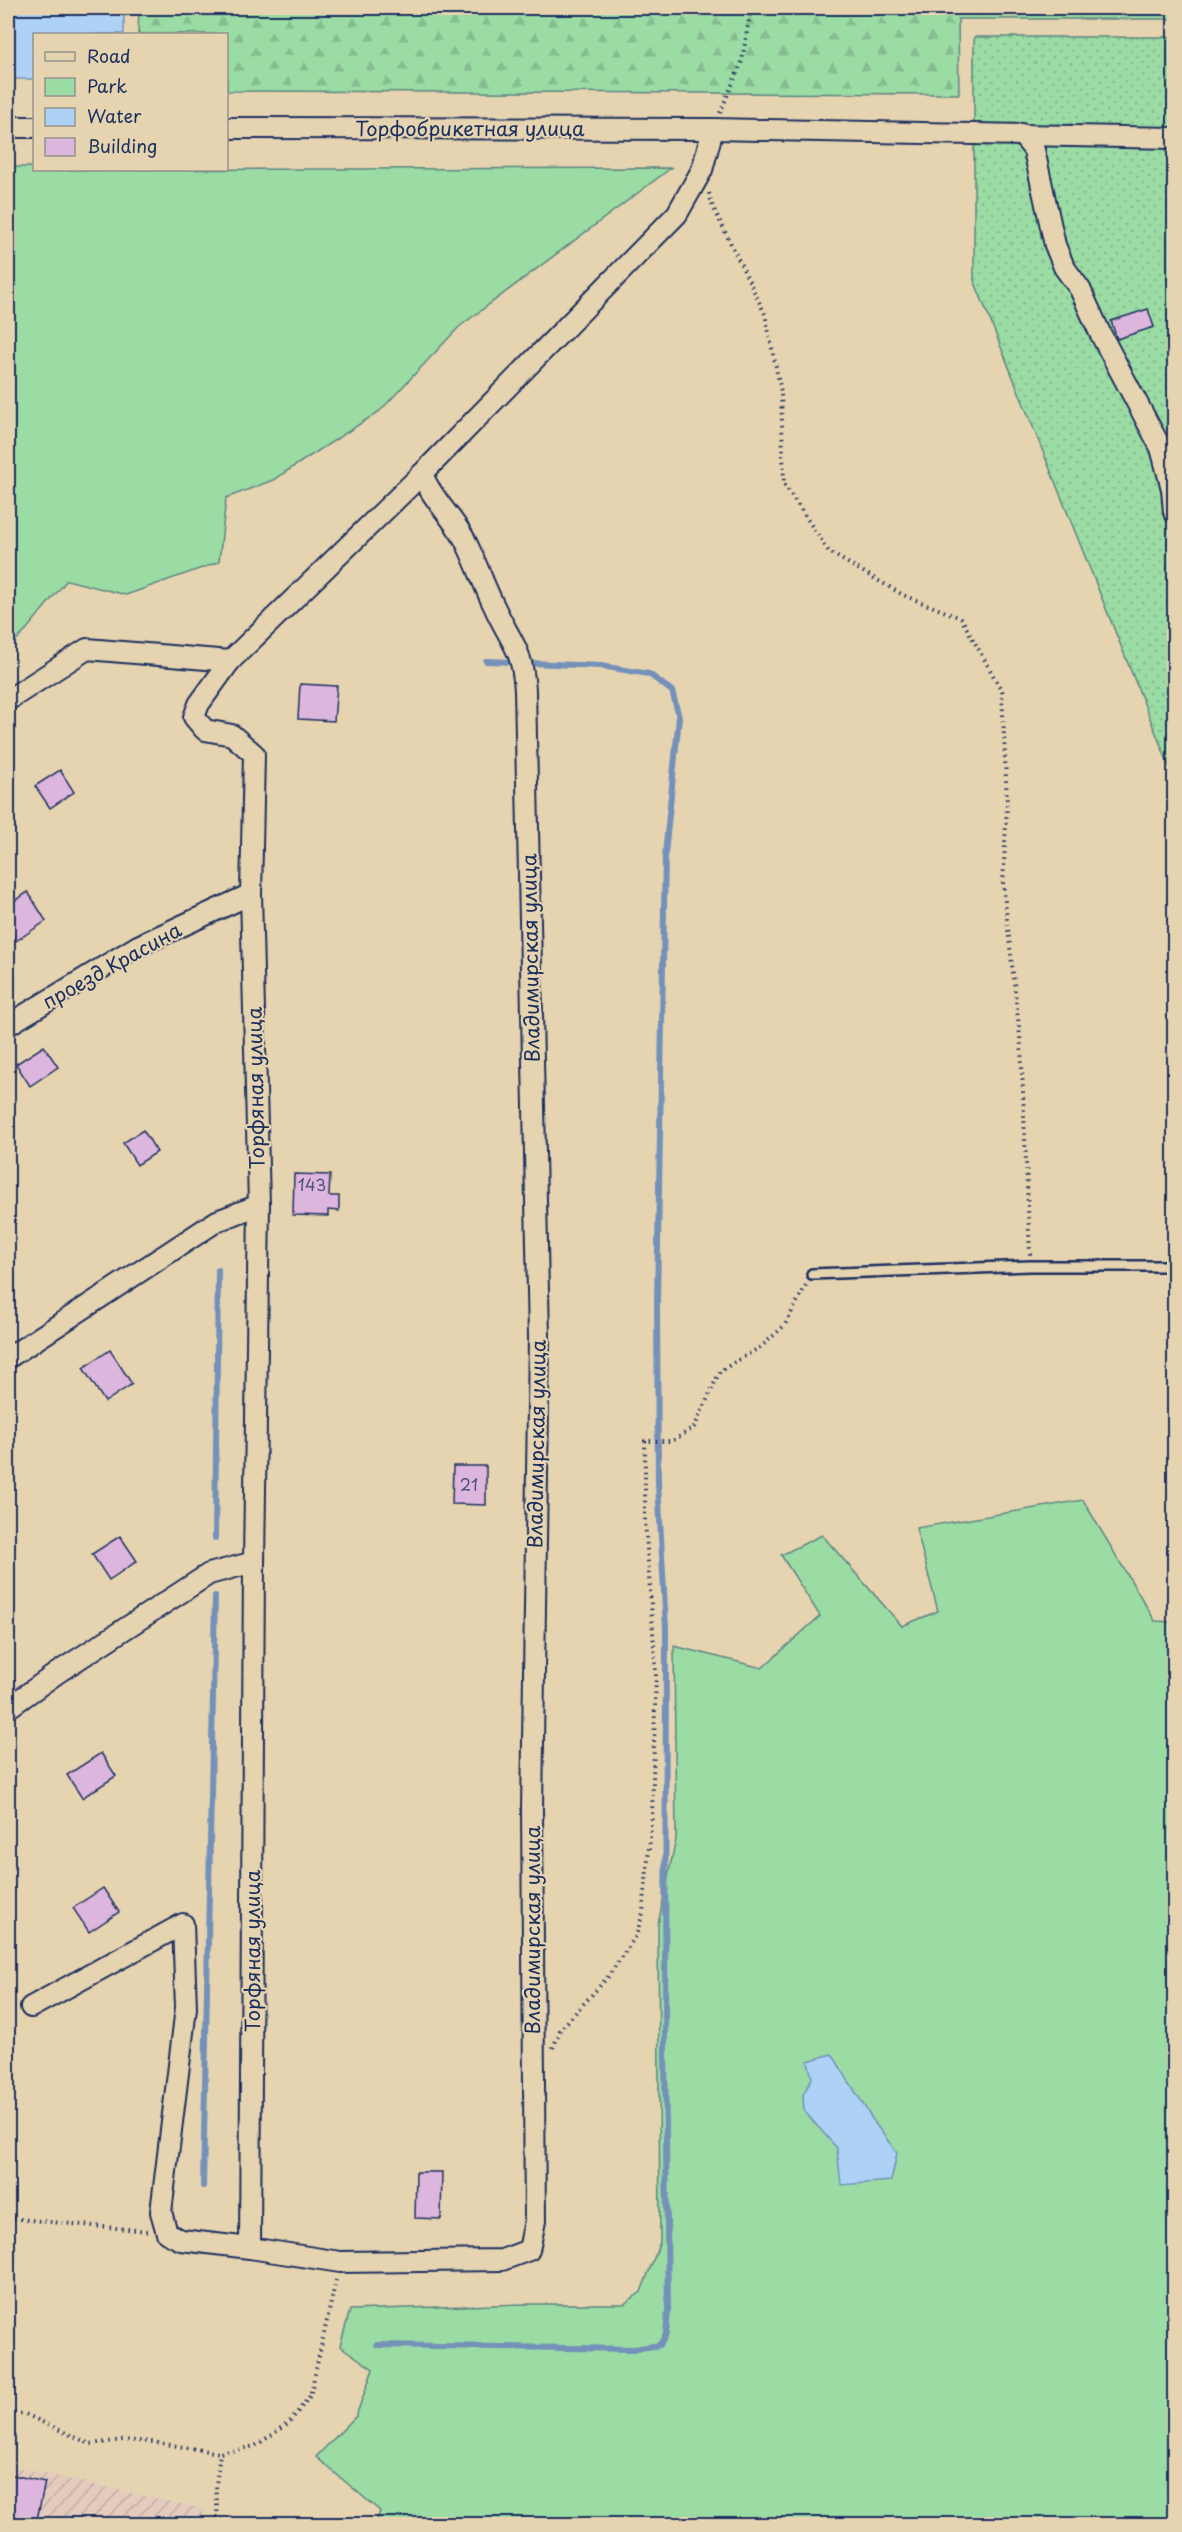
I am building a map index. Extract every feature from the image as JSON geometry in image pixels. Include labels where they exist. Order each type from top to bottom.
[{"type":"street","points":[[8,127],[33,127]]},
{"type":"street","name":"Торфобрикетная улица","points":[[228,128],[713,129],[1174,138]]},
{"type":"street","points":[[8,700],[87,649],[230,661],[422,474],[677,214],[702,170],[713,129]]},
{"type":"street","points":[[1021,135],[1034,150],[1055,245],[1064,267],[1080,289],[1100,333],[1161,448],[1172,489],[1174,512]]},
{"type":"street","name":"Владимирская улица","points":[[340,2262],[502,2260],[529,2250],[535,2221],[532,1809],[539,1338],[524,673],[517,648],[496,611],[465,540],[444,507],[427,488],[422,474]]},
{"type":"street","name":"Торфяная улица","points":[[230,661],[199,704],[194,717],[205,730],[232,735],[254,754],[251,894],[259,1205],[254,1562],[250,2248]]},
{"type":"street","name":"проезд Красина","points":[[8,1025],[138,946],[251,894]]},
{"type":"street","points":[[8,1358],[217,1221],[259,1205]]},
{"type":"street","points":[[8,1708],[57,1673],[209,1574],[254,1562]]},
{"type":"street","points":[[31,2007],[183,1924],[186,2007],[160,2212],[167,2233],[182,2240],[340,2262]]},
{"type":"lane","points":[[812,1274],[1030,1266],[1174,1266]]},
{"type":"path","points":[[713,129],[742,62],[751,8]]},
{"type":"path","points":[[702,170],[713,207],[765,314],[781,392],[784,484],[829,552],[903,595],[961,618],[1002,691],[1007,803],[1003,884],[1021,1045],[1030,1266]]},
{"type":"path","points":[[551,2060],[560,2030],[608,1978],[636,1936],[643,1913],[652,1816],[656,1674],[645,1521],[645,1442],[672,1441],[694,1428],[720,1371],[762,1346],[785,1325],[812,1274]]},
{"type":"path","points":[[8,2218],[167,2233]]},
{"type":"path","points":[[8,2413],[25,2415],[90,2444],[123,2440],[153,2442],[220,2453],[255,2446],[288,2424],[310,2396],[340,2262]]},
{"type":"path","points":[[218,2524],[216,2485],[220,2453]]},
{"type":"shaded area","points":[[8,2446],[17,2448],[14,2467],[204,2509],[200,2524],[8,2524]]},
{"type":"green space","points":[[139,8],[1174,8],[1174,19],[958,19],[959,94],[228,91],[228,33],[138,33]]},
{"type":"green space","points":[[974,37],[1174,37],[1174,778],[974,280]]},
{"type":"green space","points":[[8,167],[33,167],[33,171],[671,168],[459,327],[380,411],[273,480],[226,498],[219,562],[126,595],[67,580],[22,635],[8,647]]},
{"type":"green space","points":[[1083,1500],[1155,1621],[1174,1622],[1174,2524],[376,2524],[380,2511],[316,2457],[356,2416],[373,2369],[340,2346],[350,2310],[526,2304],[624,2304],[641,2292],[660,2242],[658,1924],[676,1839],[674,1646],[762,1668],[820,1616],[781,1555],[822,1535],[902,1626],[938,1611],[916,1528]]},
{"type":"water","points":[[8,8],[124,8],[124,33],[33,33],[33,79],[8,79]]},
{"type":"water","points":[[832,2054],[874,2122],[897,2153],[891,2181],[841,2185],[837,2148],[804,2111],[803,2095],[812,2078],[808,2061]]},
{"type":"building","points":[[1148,309],[1154,327],[1117,339],[1111,321]]},
{"type":"building","points":[[300,684],[337,686],[334,721],[298,719]]},
{"type":"building","points":[[60,770],[74,792],[50,808],[35,786]]},
{"type":"building","points":[[28,892],[46,921],[16,941],[8,927],[8,905]]},
{"type":"building","points":[[44,1046],[58,1067],[30,1086],[16,1064]]},
{"type":"building","points":[[143,1130],[157,1152],[137,1165],[123,1143]]},
{"type":"building","points":[[294,1174],[330,1175],[329,1196],[339,1196],[339,1211],[328,1210],[328,1216],[293,1215]]},
{"type":"building","points":[[110,1350],[132,1384],[105,1402],[83,1368]]},
{"type":"building","points":[[453,1466],[486,1466],[486,1505],[452,1504]]},
{"type":"building","points":[[120,1536],[137,1561],[109,1580],[92,1554]]},
{"type":"building","points":[[101,1753],[116,1776],[82,1798],[67,1775]]},
{"type":"building","points":[[103,1888],[119,1912],[89,1932],[73,1908]]},
{"type":"building","points":[[416,2172],[442,2172],[441,2219],[415,2218]]},
{"type":"building","points":[[8,2474],[45,2482],[36,2524],[8,2524]]},
{"type":"waterway","points":[[377,2345],[634,2349],[660,2345],[666,2334],[668,2310],[665,2051],[666,1628],[658,1483],[657,1301],[665,854],[679,717],[672,691],[649,674],[601,666],[486,661]]},
{"type":"waterway","points":[[215,1538],[218,1270]]},
{"type":"waterway","points":[[203,2186],[215,1596]]}]
